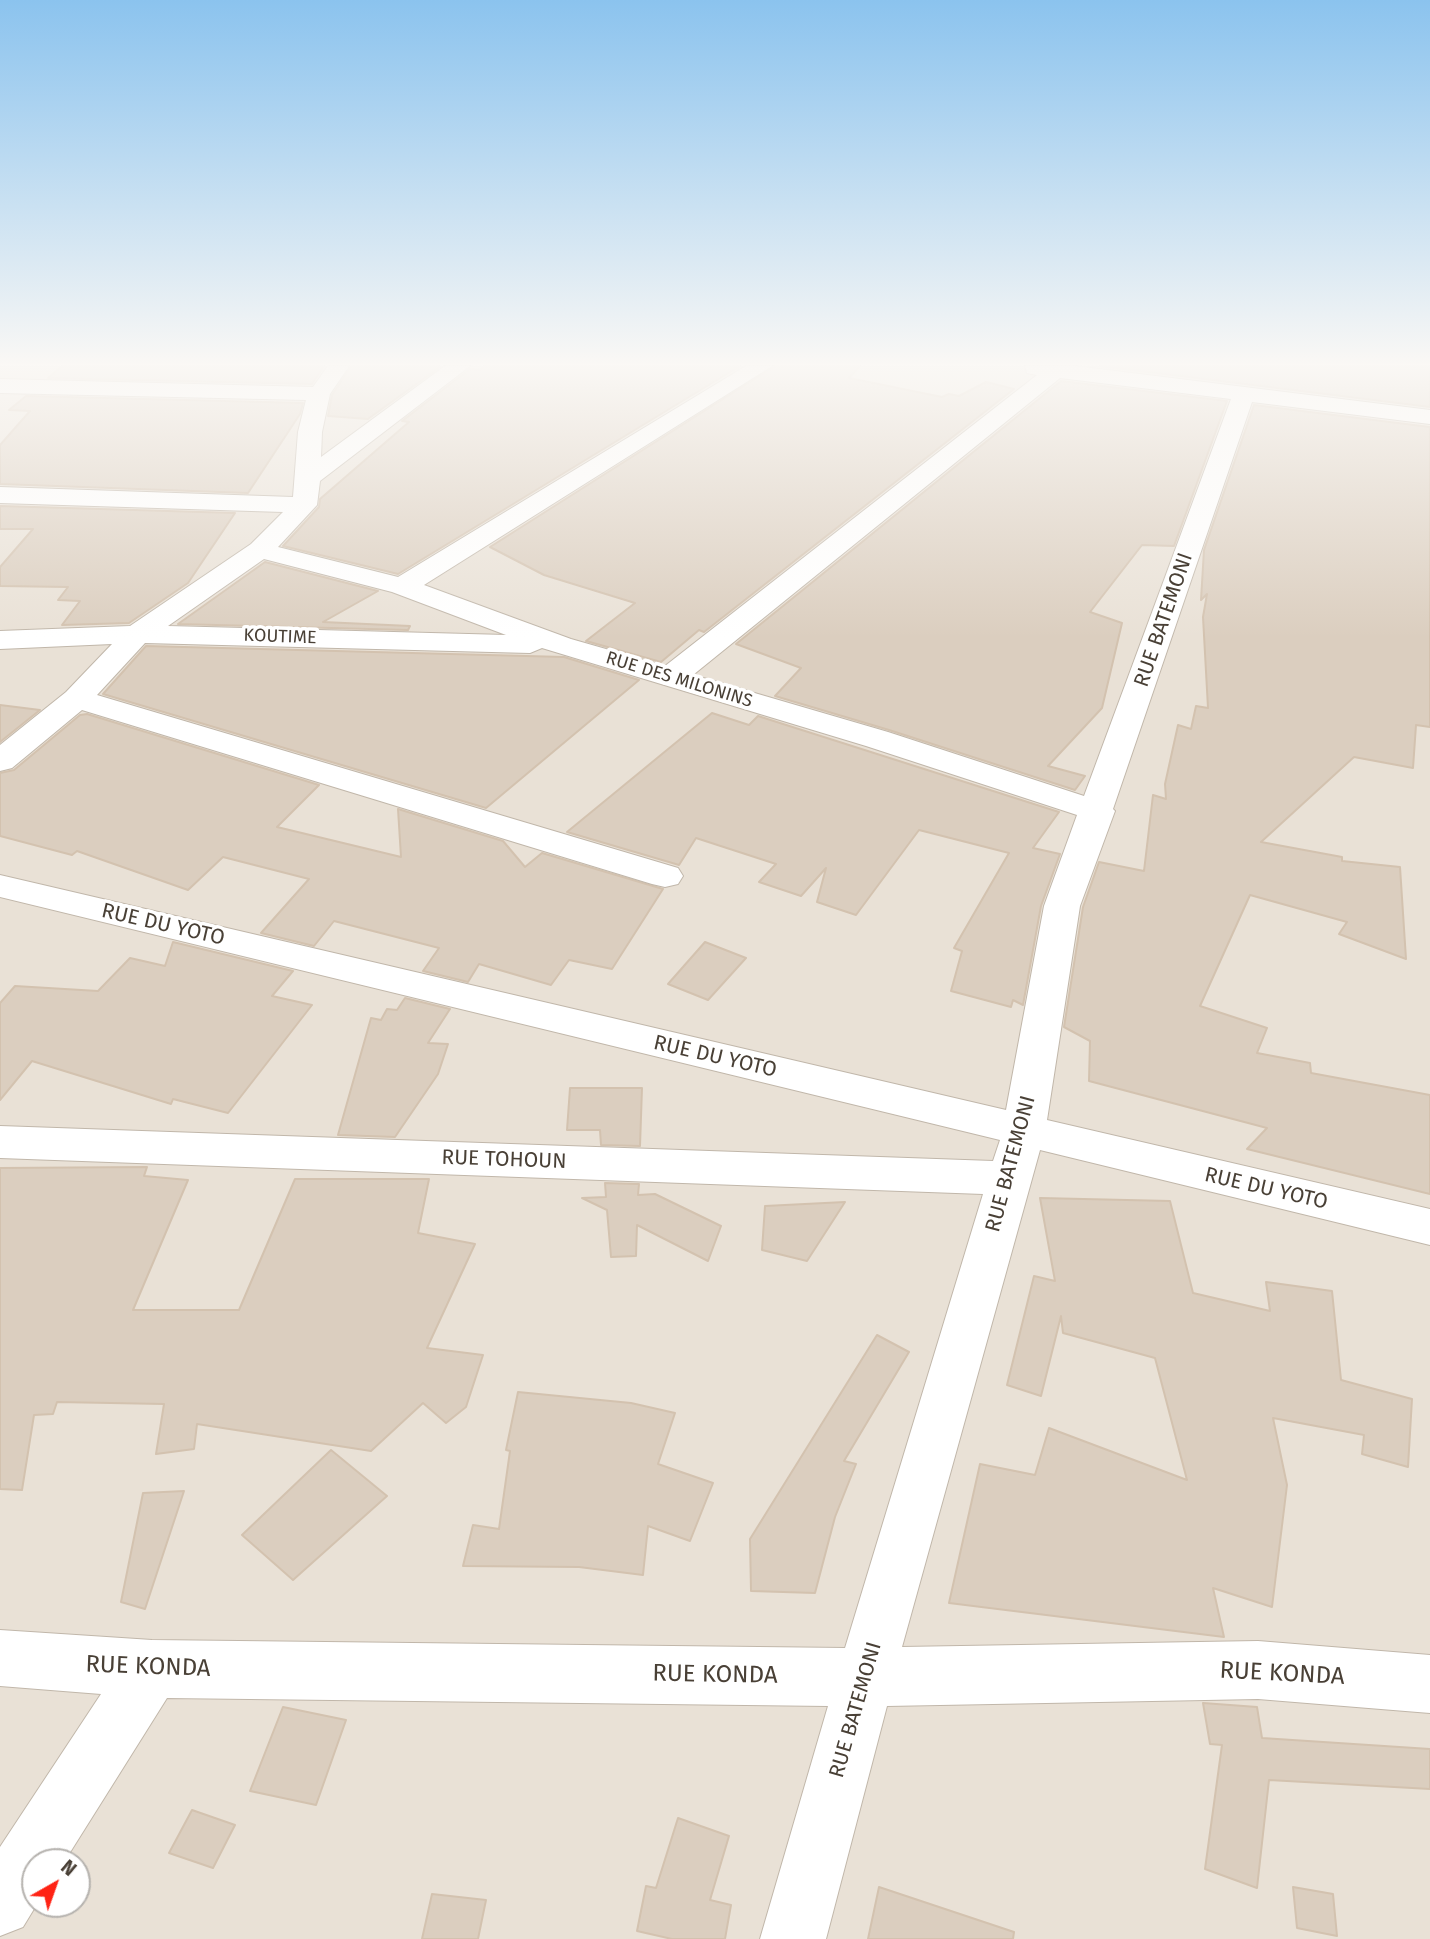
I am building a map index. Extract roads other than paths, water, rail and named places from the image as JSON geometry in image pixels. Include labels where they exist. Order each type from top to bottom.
[{"type":"street","points":[[306,492],[308,456]]},
{"type":"street","points":[[0,761],[77,699],[137,634],[260,550],[306,492],[349,456]]},
{"type":"street","points":[[402,586],[614,456]]},
{"type":"street","points":[[671,677],[949,456]]},
{"type":"street","name":"RUE BATEMONI","points":[[793,1939],[865,1676],[1024,1131],[1062,906],[1222,456]]},
{"type":"street","points":[[0,495],[306,492]]},
{"type":"street","name":"RUE DES MILONINS","points":[[260,550],[402,586],[561,645],[877,739],[1098,811]]},
{"type":"street","name":"KOUTIME","points":[[0,640],[137,634],[561,645]]},
{"type":"street","points":[[77,699],[665,876]]},
{"type":"street","name":"RUE DU YOTO","points":[[0,886],[1430,1227]]},
{"type":"street","name":"RUE TOHOUN","points":[[0,1142],[1009,1178]]},
{"type":"street","name":"RUE KONDA","points":[[0,1658],[152,1669],[865,1676],[1258,1670],[1430,1684]]},
{"type":"street","points":[[0,1904],[152,1669]]}]
